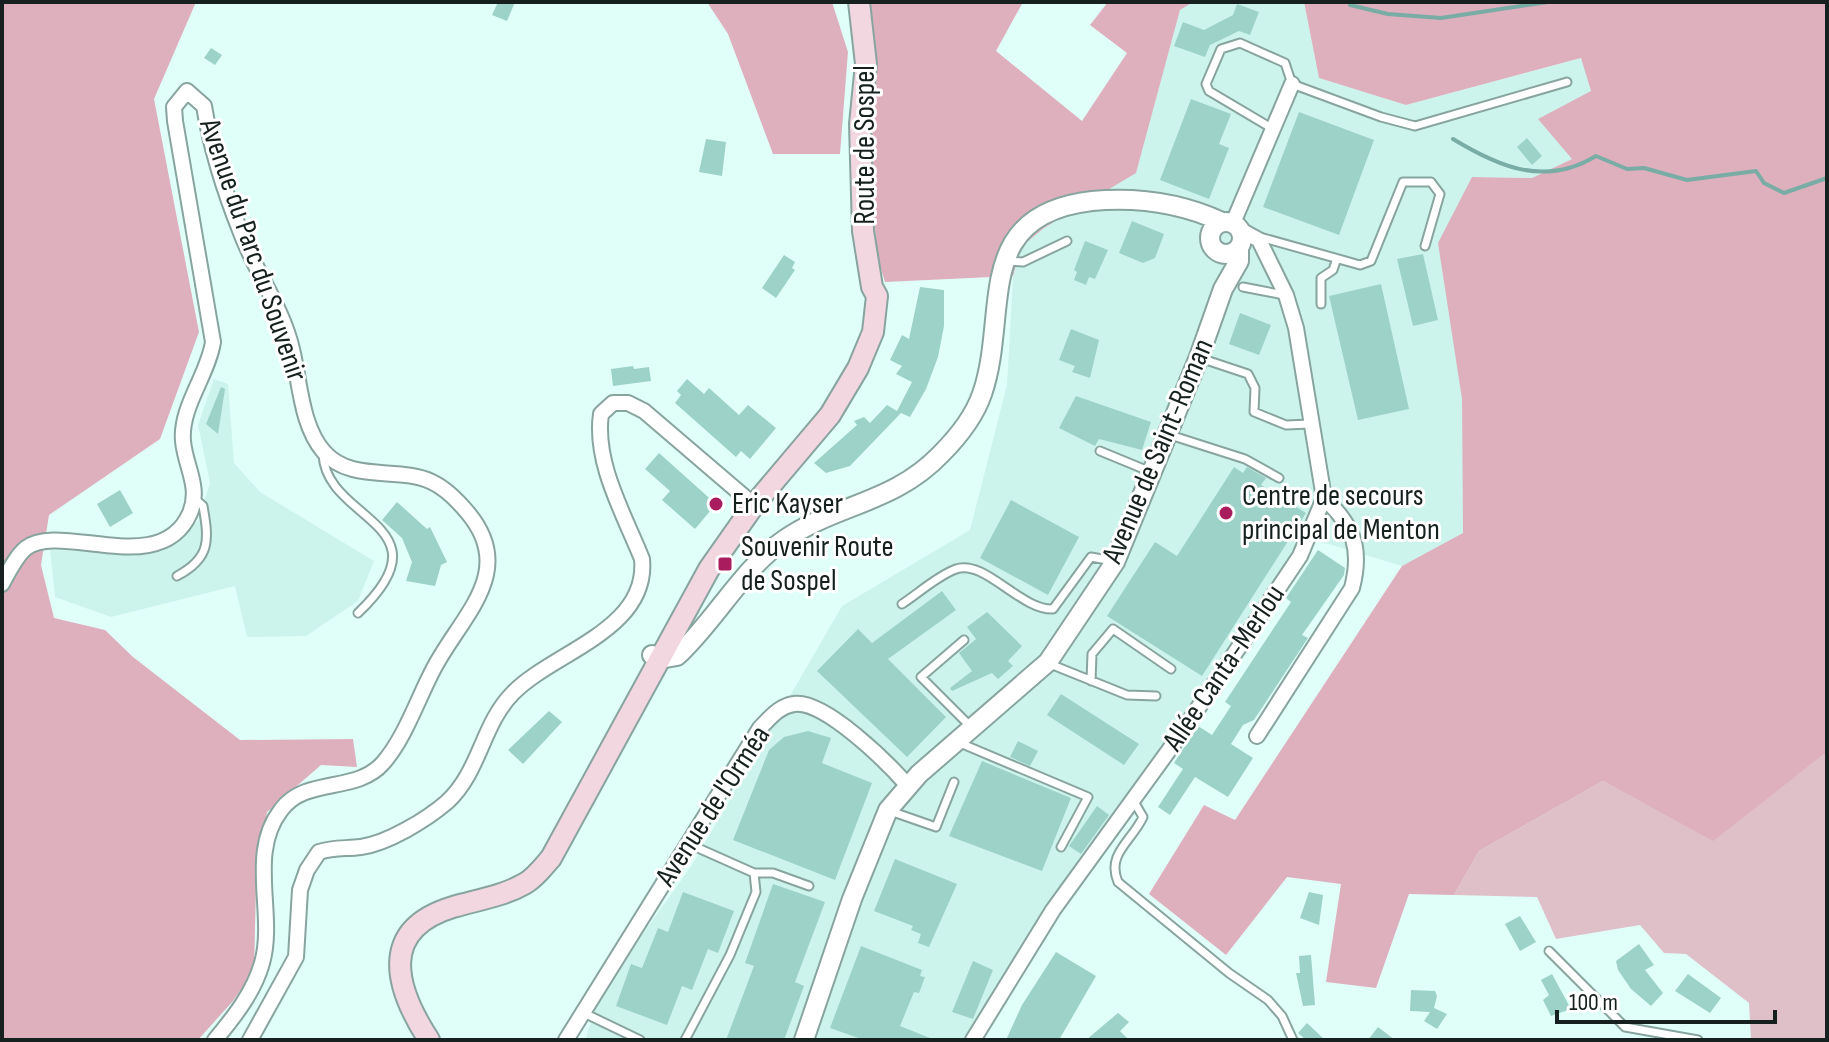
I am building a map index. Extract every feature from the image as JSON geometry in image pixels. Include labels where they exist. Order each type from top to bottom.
[{"type":"main road","name":"Route de Sospel","points":[[429,1040],[402,992],[399,964],[407,939],[436,913],[527,883],[551,858],[656,657],[709,569],[751,502],[830,415],[858,368],[877,312],[877,296],[872,287],[863,231],[860,124],[866,64],[859,2]]},
{"type":"street","points":[[1177,209],[1214,244],[1232,253],[1273,129],[1292,84]]},
{"type":"street","name":"Avenue du Parc du Souvenir","points":[[193,498],[194,479],[183,442],[185,420],[210,362],[213,342],[175,121],[174,107],[187,91],[204,106],[241,235],[279,309],[292,346],[310,429],[323,452]]},
{"type":"street","points":[[656,657],[677,656],[699,636],[782,542],[821,519],[881,498],[909,484],[941,454],[968,423],[982,397],[994,343],[997,282],[1011,244],[1024,229],[1059,209],[1128,197],[1177,209],[1238,232],[1269,255],[1296,328],[1324,498],[1349,525],[1358,563],[1352,588],[1257,736]]},
{"type":"street","points":[[1214,244],[1214,227],[1238,232]]},
{"type":"street","name":"Avenue de Saint-Roman","points":[[804,1040],[857,887],[888,810],[908,786],[1048,662],[1115,562],[1199,357],[1223,289],[1239,261],[1238,232]]},
{"type":"street","name":"Avenue de Saint-Roman","points":[[1214,244],[1223,289]]},
{"type":"street","points":[[250,1040],[296,957],[300,890],[307,870],[319,852],[381,841],[446,802],[465,782],[489,727],[512,694],[540,671],[595,637],[619,618],[635,593],[643,571],[642,559],[604,461],[598,435],[601,414],[613,403],[628,403],[644,411],[751,502]]},
{"type":"street","points":[[215,1040],[250,993],[262,963],[267,930],[265,850],[282,809],[301,791],[361,778],[381,765],[439,658],[486,583],[490,552],[482,529],[456,498],[432,482],[359,471],[336,463],[323,452]]},
{"type":"street","points":[[2,584],[26,547],[47,541],[110,547],[144,545],[170,535],[183,525],[193,498]]},
{"type":"street","name":"Allée Canta-Merlou","points":[[973,1040],[1053,910],[1133,800],[1300,556],[1324,498]]},
{"type":"street","name":"Avenue de l'Orméa","points":[[566,1040],[760,728],[776,711],[796,703],[814,707],[884,758],[908,786]]},
{"type":"lane","points":[[1273,129],[1209,91],[1206,84],[1221,49],[1240,43],[1285,63],[1292,84],[1381,117],[1415,126],[1567,82]]},
{"type":"lane","points":[[1238,232],[1282,242],[1336,261],[1360,265],[1371,261],[1403,182],[1431,182],[1440,194],[1425,246]]},
{"type":"lane","points":[[1004,261],[1023,262],[1067,241]]},
{"type":"lane","points":[[1269,255],[1282,242]]},
{"type":"lane","points":[[1321,304],[1321,278],[1333,270],[1336,261]]},
{"type":"lane","points":[[1243,287],[1267,294],[1286,295]]},
{"type":"lane","points":[[1199,357],[1248,374],[1255,388],[1254,412],[1286,425],[1310,424]]},
{"type":"lane","points":[[1168,434],[1245,459],[1279,478]]},
{"type":"lane","points":[[1100,451],[1153,473]]},
{"type":"lane","points":[[323,452],[324,466],[347,501],[384,528],[392,552],[389,572],[376,596],[358,613]]},
{"type":"lane","points":[[177,576],[202,559],[206,545],[203,506],[193,498]]},
{"type":"lane","points":[[902,604],[958,568],[976,570],[1040,610],[1053,609],[1091,557],[1102,556],[1115,562]]},
{"type":"lane","points":[[1091,681],[1092,654],[1113,629],[1171,669]]},
{"type":"lane","points":[[964,640],[921,677],[973,729]]},
{"type":"lane","points":[[1048,662],[1127,695],[1156,696]]},
{"type":"lane","points":[[958,742],[1088,797],[1061,847]]},
{"type":"lane","points":[[888,810],[936,827],[954,782]]},
{"type":"lane","points":[[1133,800],[1143,817],[1116,856],[1112,869],[1118,882],[1229,973],[1268,1000],[1282,1016],[1293,1040]]},
{"type":"lane","points":[[689,844],[754,873],[773,873],[809,886]]},
{"type":"lane","points":[[685,1040],[735,943],[756,892],[754,873]]},
{"type":"lane","points":[[1549,951],[1625,1027],[1698,1040]]},
{"type":"lane","points":[[582,1012],[640,1040]]},
{"type":"shaded area","points":[[2,2],[196,2],[154,99],[199,332],[160,439],[49,515],[41,565],[54,618],[105,630],[133,657],[240,740],[353,739],[357,767],[321,765],[267,812],[256,887],[254,971],[233,1001],[198,1040],[2,1040]]},
{"type":"shaded area","points":[[707,2],[832,2],[848,52],[840,154],[773,154],[728,34]]},
{"type":"shaded area","points":[[866,2],[1023,2],[996,51],[1082,121],[1127,53],[1090,25],[1108,2],[1193,2],[1180,10],[1136,173],[1044,228],[1021,247],[1013,276],[885,282],[877,256],[868,128]]},
{"type":"shaded area","points":[[1193,2],[1304,2],[1319,78],[1406,105],[1582,58],[1591,92],[1572,159],[1532,178],[1472,177],[1462,399],[1464,534],[1402,566],[1305,537],[1065,903],[983,1040],[586,1038],[599,995],[692,865],[842,606],[970,530],[1007,385],[1013,276],[1021,248],[996,252],[1136,172],[1180,10]]},
{"type":"shaded area","points":[[1304,2],[1827,2],[1827,752],[1713,841],[1603,781],[1479,851],[1454,895],[1409,894],[1376,988],[1326,982],[1341,884],[1287,877],[1226,955],[1149,894],[1204,805],[1235,820],[1402,566],[1463,533],[1462,399],[1438,243],[1472,177],[1532,178],[1572,159],[1538,119],[1591,91],[1581,58],[1406,105],[1319,78]]},
{"type":"shaded area","points":[[214,379],[228,384],[234,463],[260,492],[374,561],[358,601],[306,636],[247,637],[235,586],[111,617],[55,597],[50,550],[138,553],[174,541],[198,521],[210,483],[198,425]]},
{"type":"shaded area","points":[[1827,752],[1827,1040],[1751,1040],[1749,1003],[1686,954],[1664,953],[1640,925],[1556,939],[1537,897],[1454,895],[1479,851],[1603,781],[1713,840]]},
{"type":"building","points":[[498,2],[515,2],[507,21],[492,15]]},
{"type":"building","points":[[1237,4],[1259,12],[1250,35],[1239,31],[1210,45],[1205,57],[1174,46],[1183,22],[1204,30],[1233,15]]},
{"type":"building","points":[[211,48],[222,55],[215,65],[204,58]]},
{"type":"building","points":[[1191,99],[1231,114],[1219,144],[1229,148],[1209,199],[1160,180]]},
{"type":"building","points":[[1299,112],[1374,140],[1339,235],[1263,207]]},
{"type":"building","points":[[1527,138],[1542,156],[1532,165],[1517,147]]},
{"type":"building","points":[[706,139],[726,142],[722,176],[699,172]]},
{"type":"building","points":[[1132,221],[1164,234],[1155,258],[1143,263],[1119,253]]},
{"type":"building","points":[[1085,241],[1108,250],[1095,279],[1089,277],[1086,285],[1074,280],[1077,272],[1074,270]]},
{"type":"building","points":[[1423,254],[1438,320],[1413,326],[1397,259]]},
{"type":"building","points":[[784,255],[795,262],[792,268],[795,270],[776,298],[762,288]]},
{"type":"building","points":[[1381,284],[1409,409],[1358,420],[1329,296]]},
{"type":"building","points":[[920,287],[944,290],[944,326],[938,357],[926,389],[910,417],[901,413],[850,466],[826,473],[814,463],[857,425],[854,421],[864,417],[870,423],[887,405],[897,411],[912,382],[896,374],[902,366],[890,360],[902,335],[909,339]]},
{"type":"building","points":[[1240,313],[1271,325],[1259,355],[1229,344]]},
{"type":"building","points":[[1071,329],[1099,340],[1090,378],[1072,372],[1075,366],[1059,360]]},
{"type":"building","points":[[633,366],[634,369],[649,367],[651,381],[613,386],[611,369]]},
{"type":"building","points":[[687,379],[704,394],[709,388],[739,415],[748,405],[776,428],[750,459],[741,451],[736,457],[675,403],[681,395],[677,391]]},
{"type":"building","points":[[221,387],[225,389],[218,434],[206,424]]},
{"type":"building","points":[[1076,396],[1151,422],[1142,450],[1099,439],[1095,446],[1059,428]]},
{"type":"building","points":[[659,453],[716,504],[695,529],[662,500],[670,491],[645,469]]},
{"type":"building","points":[[1234,467],[1243,473],[1247,467],[1266,478],[1261,485],[1306,513],[1202,676],[1107,616],[1155,542],[1177,556]]},
{"type":"building","points":[[120,490],[133,513],[110,527],[97,504]]},
{"type":"building","points":[[1011,500],[1079,537],[1048,595],[980,558]]},
{"type":"building","points":[[397,502],[427,529],[430,527],[447,562],[441,565],[435,586],[406,581],[412,562],[402,538],[382,520]]},
{"type":"building","points":[[1318,550],[1345,568],[1344,575],[1302,635],[1308,638],[1254,720],[1243,725],[1231,744],[1253,758],[1228,797],[1195,777],[1170,815],[1158,807],[1183,769],[1174,763],[1198,726],[1212,735],[1231,706],[1225,702],[1291,602],[1286,598]]},
{"type":"building","points":[[942,591],[956,610],[888,659],[946,717],[907,757],[817,671],[858,629],[872,643]]},
{"type":"building","points":[[987,612],[1022,646],[1008,661],[1013,666],[998,679],[992,673],[952,691],[950,688],[972,671],[959,653],[976,639],[967,627]]},
{"type":"building","points":[[1061,694],[1139,744],[1124,765],[1047,715]]},
{"type":"building","points":[[549,711],[562,722],[523,764],[508,750]]},
{"type":"building","points":[[808,731],[831,738],[822,763],[872,783],[835,880],[733,840],[769,750],[784,737]]},
{"type":"building","points":[[1018,741],[1038,751],[1030,766],[1010,757]]},
{"type":"building","points":[[982,761],[1071,798],[1042,871],[949,836]]},
{"type":"building","points":[[1097,806],[1109,815],[1081,854],[1069,846]]},
{"type":"building","points":[[895,859],[957,884],[929,947],[918,943],[921,934],[911,930],[913,926],[874,911]]},
{"type":"building","points":[[773,884],[825,902],[795,982],[804,986],[784,1040],[726,1040],[754,966],[745,963]]},
{"type":"building","points":[[683,892],[734,911],[718,953],[708,949],[692,990],[682,986],[667,1025],[616,1006],[631,964],[642,968],[658,928],[668,932]]},
{"type":"building","points":[[1309,892],[1323,895],[1319,925],[1300,918]]},
{"type":"building","points":[[1520,916],[1536,942],[1520,951],[1505,924]]},
{"type":"building","points":[[1639,944],[1654,965],[1645,970],[1663,993],[1651,1006],[1631,989],[1618,970],[1616,961]]},
{"type":"building","points":[[861,946],[922,970],[920,976],[925,977],[919,993],[914,992],[900,1026],[935,1040],[864,1040],[830,1028]]},
{"type":"building","points":[[1056,952],[1096,976],[1059,1040],[1006,1040],[1022,1005]]},
{"type":"building","points":[[1311,955],[1315,1005],[1303,1006],[1296,973],[1300,973],[1299,956]]},
{"type":"building","points":[[973,961],[993,970],[973,1019],[952,1012]]},
{"type":"building","points":[[1552,974],[1571,1009],[1551,1016],[1543,1000],[1549,995],[1541,980]]},
{"type":"building","points":[[1688,974],[1721,998],[1710,1013],[1675,991]]},
{"type":"building","points":[[1411,990],[1435,991],[1434,1008],[1447,1014],[1437,1029],[1424,1021],[1430,1012],[1410,1011]]},
{"type":"building","points":[[1118,1013],[1129,1022],[1120,1031],[1129,1040],[1086,1040]]},
{"type":"building","points":[[1307,1023],[1325,1040],[1306,1040],[1298,1033]]},
{"type":"building","points":[[1378,1027],[1395,1040],[1368,1040]]},
{"type":"waterway","points":[[1350,5],[1388,14],[1441,18],[1548,2]]},
{"type":"waterway","points":[[1453,139],[1505,165],[1540,172],[1577,165],[1596,156],[1627,169],[1644,168],[1687,180],[1756,171],[1764,183],[1784,193],[1827,178]]},
{"type":"place","name":"Eric Kayser","points":[[716,504]]},
{"type":"place","name":"Centre de secours principal de Menton","points":[[1226,513]]},
{"type":"place","name":"Souvenir Route de Sospel","points":[[725,564]]}]
